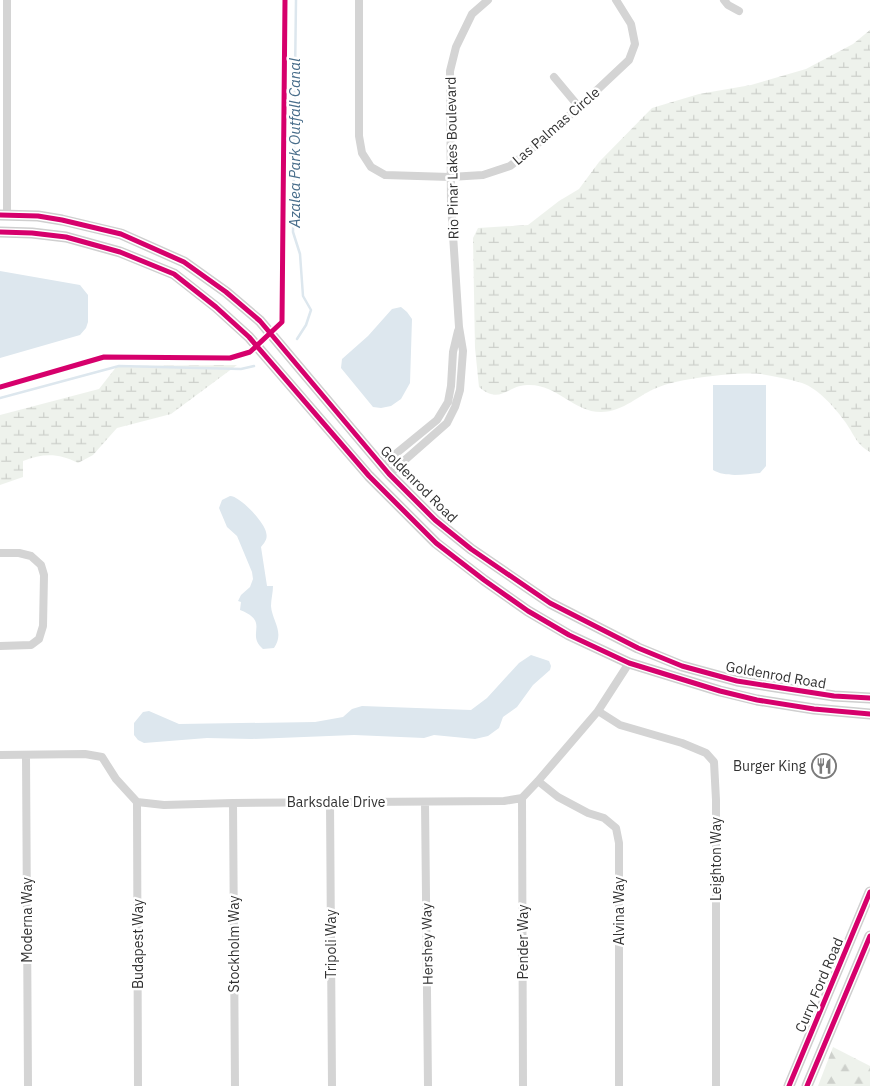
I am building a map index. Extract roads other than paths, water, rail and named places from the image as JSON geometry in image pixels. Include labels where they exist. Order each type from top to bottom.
[{"type":"main road","name":"Goldenrod Road","points":[[3,215],[38,216],[121,234],[184,262],[209,279],[260,322],[414,499],[445,528],[550,603],[618,638],[682,666],[737,681],[834,696],[870,698]]},
{"type":"main road","name":"Goldenrod Road","points":[[0,232],[66,237],[120,252],[174,274],[216,307],[249,337],[346,447],[369,476],[436,543],[506,596],[569,635],[628,663],[720,691],[757,700],[814,709],[870,714]]},
{"type":"main road","points":[[160,268],[165,264],[209,279]]},
{"type":"main road","points":[[346,447],[355,452],[371,468],[386,469]]},
{"type":"main road","points":[[369,476],[414,499]]},
{"type":"main road","points":[[569,635],[611,645],[618,638]]},
{"type":"main road","points":[[628,663],[640,658],[682,666]]},
{"type":"main road","name":"Curry Ford Road","points":[[789,1086],[870,892]]},
{"type":"main road","name":"Curry Ford Road","points":[[807,1086],[870,936]]},
{"type":"main road","points":[[796,1086],[835,989],[837,970]]},
{"type":"street","points":[[3,215],[4,61],[7,0]]},
{"type":"street","name":"Las Palmas Circle","points":[[360,0],[359,136],[362,152],[371,167],[385,175],[450,177],[483,175],[510,166],[579,107],[629,60],[635,44],[630,24],[616,0]]},
{"type":"street","points":[[724,0],[728,5],[739,11]]},
{"type":"street","name":"Rio Pinar Lakes Boulevard","points":[[386,469],[447,423],[455,407],[460,390],[463,351],[459,327],[450,177],[450,71],[456,47],[472,14],[483,2]]},
{"type":"street","points":[[554,76],[579,107]]},
{"type":"street","points":[[0,553],[18,553],[31,556],[41,565],[44,575],[43,626],[39,639],[31,645],[0,646]]},
{"type":"street","points":[[522,798],[598,711],[628,663]]},
{"type":"street","name":"Leighton Way","points":[[598,711],[620,725],[682,743],[706,753],[714,762],[716,800],[716,1086]]},
{"type":"street","points":[[0,755],[86,754],[102,757],[116,779],[137,802]]},
{"type":"street","name":"Moderna Way","points":[[26,755],[28,1086]]},
{"type":"street","name":"Alvina Way","points":[[538,781],[558,797],[588,813],[604,818],[616,828],[619,843],[620,1086]]},
{"type":"street","name":"Barksdale Drive","points":[[137,802],[164,805],[504,801],[522,798]]},
{"type":"street","name":"Pender Way","points":[[522,798],[524,1086]]},
{"type":"street","name":"Budapest Way","points":[[137,802],[138,1086]]},
{"type":"street","name":"Tripoli Way","points":[[330,802],[332,1086]]},
{"type":"street","name":"Hershey Way","points":[[425,802],[428,1086]]},
{"type":"street","name":"Stockholm Way","points":[[233,803],[235,1086]]},
{"type":"waterway","name":"Azalea Park Outfall Canal","points":[[296,0],[293,232],[300,254],[303,296],[311,310],[306,325],[297,339]]},
{"type":"waterway","name":"Azalea Park Outfall Canal","points":[[0,398],[119,366],[241,369],[254,366]]},
{"type":"place","name":"Burger King","points":[[824,766]]}]
